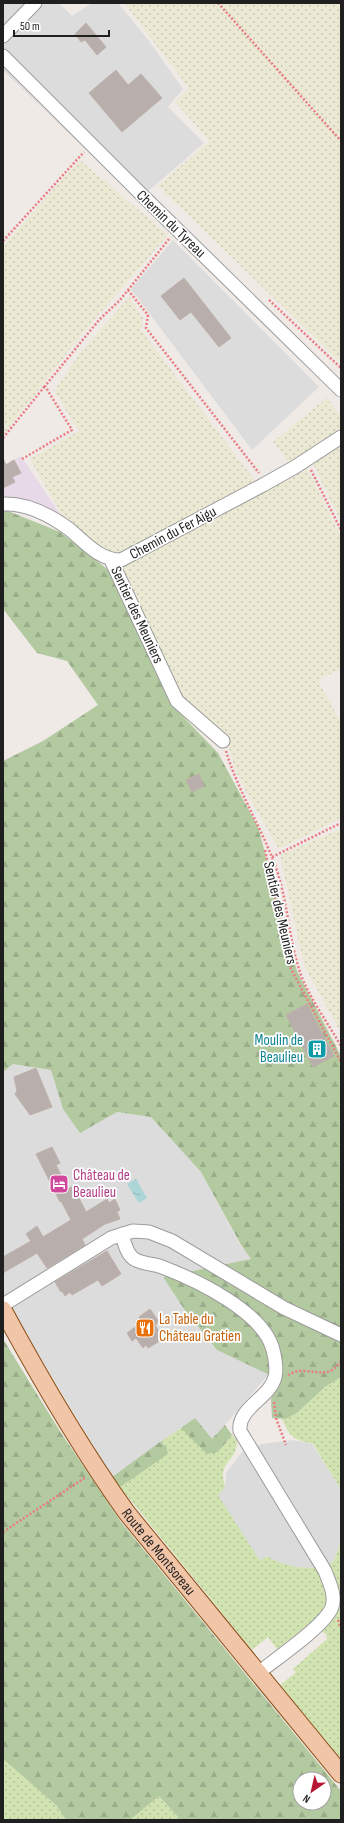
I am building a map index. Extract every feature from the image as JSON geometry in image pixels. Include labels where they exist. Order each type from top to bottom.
[{"type":"main road","name":"Route de Montsoreau","points":[[3,1310],[36,1372],[96,1470],[127,1514],[257,1674],[341,1774]]},
{"type":"street","points":[[3,36],[35,3]]},
{"type":"street","name":"Chemin du Tyreau","points":[[3,56],[341,390]]},
{"type":"street","name":"Chemin du Fer Aigu","points":[[3,504],[32,508],[57,520],[93,549],[111,560],[121,560],[267,483],[341,437]]},
{"type":"street","name":"Sentier des Meuniers","points":[[111,560],[177,701],[223,741]]},
{"type":"street","points":[[3,1305],[90,1250],[122,1234],[134,1231],[149,1232],[161,1235],[284,1308],[341,1335]]},
{"type":"street","points":[[122,1234],[125,1247],[135,1260],[167,1269],[210,1289],[256,1322],[270,1339],[274,1351],[276,1376],[270,1388],[242,1418],[239,1426],[240,1431],[325,1571],[332,1593],[332,1606],[323,1620],[257,1674]]},
{"type":"path","points":[[218,3],[341,141]]},
{"type":"path","points":[[3,241],[86,149]]},
{"type":"path","points":[[3,438],[99,320],[120,300],[177,229]]},
{"type":"path","points":[[128,289],[148,316],[146,328],[267,483]]},
{"type":"path","points":[[22,460],[72,430],[45,386]]},
{"type":"path","points":[[306,460],[341,530]]},
{"type":"path","points":[[223,741],[234,776],[260,828],[272,857],[286,901],[289,926],[300,974],[341,1046]]},
{"type":"path","points":[[272,857],[341,823]]},
{"type":"path","name":"Sentier des Meuniers","points":[[265,850],[291,969],[341,1061]]},
{"type":"path","points":[[283,1381],[287,1375],[302,1370],[325,1374],[337,1366],[341,1361]]},
{"type":"path","points":[[275,1400],[276,1418],[286,1445]]},
{"type":"path","points":[[3,1532],[96,1470]]},
{"type":"shaded area","points":[[3,3],[59,3],[72,16],[92,3],[118,3],[149,41],[183,89],[168,107],[204,143],[138,200],[3,70]]},
{"type":"shaded area","points":[[124,3],[341,3],[341,363],[158,186],[210,141],[175,102],[189,88]]},
{"type":"shaded area","points":[[80,160],[168,235],[83,333],[3,435],[3,246]]},
{"type":"shaded area","points":[[173,240],[319,387],[252,450],[131,289]]},
{"type":"shaded area","points":[[129,297],[143,318],[141,330],[256,482],[117,556],[103,549],[64,519],[30,459],[79,431],[54,391],[80,353]]},
{"type":"shaded area","points":[[327,398],[341,416],[341,429],[289,463],[273,442]]},
{"type":"shaded area","points":[[341,442],[341,522],[312,462]]},
{"type":"shaded area","points":[[21,456],[62,517],[3,499],[3,465]]},
{"type":"shaded area","points":[[306,466],[341,537],[341,669],[318,680],[341,723],[341,818],[279,849],[249,797],[235,769],[226,738],[184,699],[120,567]]},
{"type":"shaded area","points":[[341,829],[341,1033],[304,965],[280,855]]},
{"type":"shaded area","points":[[13,1064],[51,1070],[63,1109],[117,1112],[151,1117],[201,1172],[240,1245],[251,1259],[163,1277],[184,1309],[217,1350],[269,1374],[212,1440],[195,1419],[112,1477],[15,1315],[3,1292],[3,1072]]},
{"type":"shaded area","points":[[294,1440],[312,1444],[341,1490],[341,1541],[333,1562],[316,1568],[296,1567],[278,1562],[267,1556],[260,1561],[218,1495],[225,1487],[226,1473],[242,1452],[262,1444]]},
{"type":"green space","points":[[3,509],[60,532],[111,572],[170,703],[218,753],[258,827],[297,971],[341,1056],[341,1377],[325,1387],[298,1412],[285,1419],[272,1418],[271,1399],[280,1380],[217,1350],[184,1309],[163,1277],[251,1259],[241,1245],[201,1172],[151,1117],[117,1112],[80,1133],[63,1109],[51,1070],[13,1064],[3,1072],[3,761],[43,741],[98,705],[67,661],[37,653],[3,609]]},
{"type":"green space","points":[[3,1339],[61,1433],[121,1522],[325,1771],[292,1771],[292,1811],[332,1811],[332,1780],[341,1791],[341,1820],[181,1820],[159,1796],[130,1820],[66,1820],[57,1806],[3,1759]]},
{"type":"green space","points":[[341,1377],[341,1490],[313,1444],[293,1437],[287,1430],[282,1419],[298,1412],[325,1387]]},
{"type":"green space","points":[[195,1418],[212,1439],[225,1425],[232,1435],[218,1452],[207,1454],[181,1428]]},
{"type":"green space","points":[[181,1428],[218,1452],[232,1435],[237,1440],[234,1454],[225,1466],[223,1478],[225,1487],[267,1556],[279,1562],[291,1565],[316,1568],[320,1574],[328,1597],[321,1615],[277,1649],[268,1637],[252,1650],[120,1487],[137,1475],[166,1446],[160,1442]]},
{"type":"green space","points":[[160,1442],[166,1446],[168,1454],[120,1487],[112,1477]]},
{"type":"green space","points":[[341,1541],[341,1759],[280,1685],[296,1672],[293,1669],[327,1639],[326,1634],[320,1631],[334,1615],[339,1599],[339,1591],[333,1574],[327,1564],[333,1562]]},
{"type":"green space","points":[[3,1759],[57,1806],[66,1820],[3,1820]]},
{"type":"green space","points":[[159,1796],[181,1820],[130,1820]]},
{"type":"water","points":[[136,1179],[147,1198],[139,1203],[127,1184]]},
{"type":"building","points":[[86,23],[106,47],[97,55],[85,40],[81,42],[75,34]]},
{"type":"building","points":[[116,70],[128,85],[141,74],[162,98],[122,132],[89,93]]},
{"type":"building","points":[[184,278],[231,338],[219,347],[191,312],[180,320],[161,296]]},
{"type":"building","points":[[3,458],[6,465],[14,460],[21,473],[12,477],[15,482],[3,488]]},
{"type":"building","points":[[199,774],[204,786],[192,792],[186,780]]},
{"type":"building","points":[[307,1004],[334,1056],[313,1067],[286,1015]]},
{"type":"building","points":[[36,1068],[52,1107],[30,1115],[15,1094],[17,1091],[14,1077]]},
{"type":"building","points":[[52,1147],[60,1163],[56,1165],[68,1189],[73,1186],[86,1212],[107,1199],[109,1203],[115,1199],[120,1210],[117,1212],[120,1219],[105,1224],[82,1239],[85,1245],[47,1268],[37,1253],[3,1273],[3,1257],[31,1241],[26,1234],[37,1226],[43,1237],[71,1220],[61,1201],[60,1202],[36,1154]]},
{"type":"building","points":[[107,1251],[121,1274],[102,1286],[98,1280],[72,1295],[70,1292],[65,1296],[62,1291],[61,1292],[55,1282]]},
{"type":"building","name":"La Table du Château Gratien","points":[[150,1309],[159,1322],[155,1325],[160,1333],[158,1342],[148,1348],[146,1345],[143,1348],[136,1338],[132,1341],[127,1333],[142,1322],[139,1317]]},
{"type":"place","name":"Moulin de Beaulieu","points":[[317,1049]]},
{"type":"place","name":"Château de Beaulieu","points":[[59,1184]]},
{"type":"place","name":"La Table du Château Gratien","points":[[145,1328]]}]
